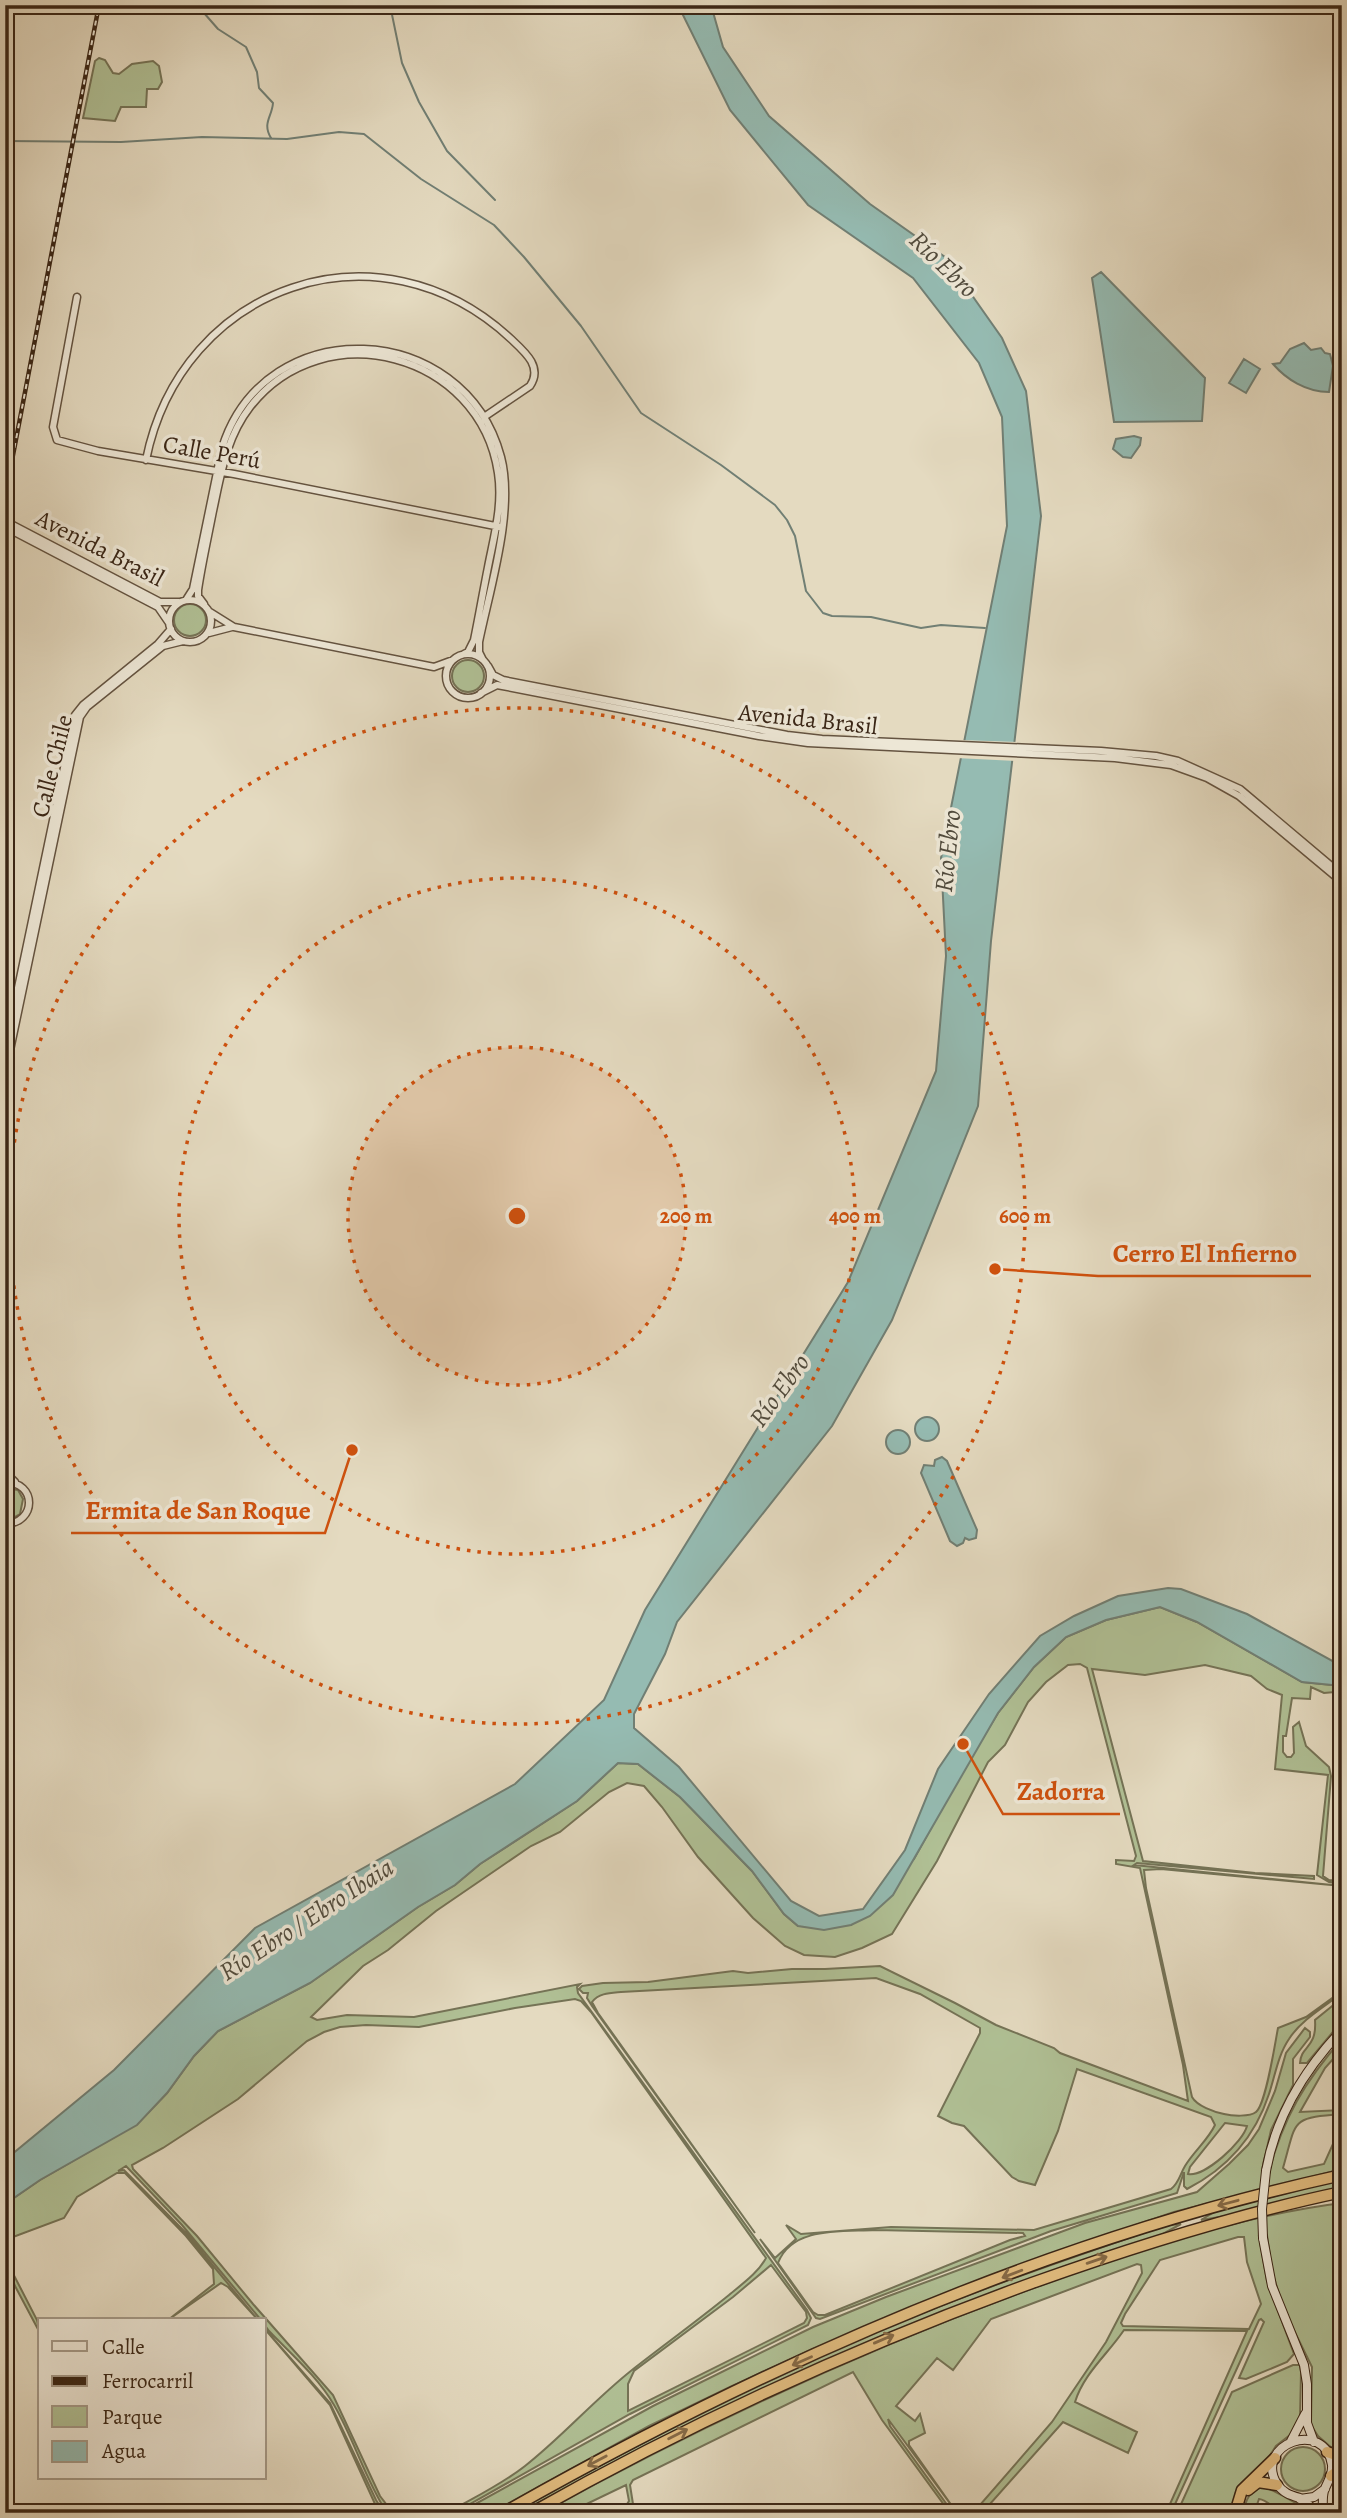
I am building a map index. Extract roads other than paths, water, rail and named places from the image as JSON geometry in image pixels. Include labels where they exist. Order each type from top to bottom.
[{"type":"highway","points":[[503,2513],[712,2402],[829,2348],[957,2295],[1125,2233],[1342,2175]]},
{"type":"highway","points":[[531,2513],[722,2412],[897,2334],[1131,2248],[1342,2192]]},
{"type":"highway","points":[[1293,2204],[1302,2206],[1342,2199]]},
{"type":"highway","points":[[1327,2452],[1342,2457]]},
{"type":"highway","points":[[1237,2513],[1242,2490],[1275,2458]]},
{"type":"highway","points":[[1331,2476],[1342,2468]]},
{"type":"highway","points":[[1237,2513],[1252,2486],[1265,2482],[1277,2485]]},
{"type":"main road","points":[[1314,2442],[1307,2423],[1304,2365],[1274,2293],[1263,2238],[1262,2209],[1272,2141],[1289,2099],[1311,2066],[1342,2030]]},
{"type":"main road","points":[[1291,2441],[1306,2411]]},
{"type":"main road","points":[[1323,2513],[1325,2489],[1331,2476],[1332,2464],[1327,2452],[1314,2442],[1303,2439],[1291,2441],[1281,2448],[1275,2458],[1273,2472],[1277,2485],[1287,2494],[1300,2498],[1314,2497],[1325,2489]]},
{"type":"main road","points":[[1300,2498],[1316,2513]]},
{"type":"street","points":[[146,460],[154,424],[167,395],[188,361],[209,338],[240,312],[263,300],[295,286],[336,278],[395,280],[441,292],[486,317],[517,344],[534,366],[535,379],[530,386],[484,417]]},
{"type":"street","name":"Calle Perú","points":[[77,298],[52,427],[54,435],[64,443],[499,527]]},
{"type":"street","points":[[379,349],[422,362],[458,387],[484,417],[497,446],[504,473],[505,506],[474,640],[468,652],[434,667],[234,627],[221,628],[196,641],[183,640],[170,626],[171,611],[192,589],[229,428],[258,390],[293,364],[332,351],[379,349]]},
{"type":"street","points":[[234,627],[210,612],[198,596],[198,590],[218,472],[240,421],[258,398],[293,371],[317,360],[350,354],[380,355],[410,363],[437,377],[458,394],[476,416],[492,448],[498,470],[499,527],[479,652],[493,674],[499,678],[540,690]]},
{"type":"street","name":"Avenida Brasil","points":[[5,521],[18,531],[158,607],[170,626]]},
{"type":"street","name":"Avenida Brasil","points":[[5,527],[160,602],[182,601]]},
{"type":"street","points":[[182,601],[198,601],[204,604]]},
{"type":"street","points":[[207,634],[212,623],[210,612]]},
{"type":"street","name":"Calle Chile","points":[[5,1050],[75,715],[83,705],[159,642],[170,626]]},
{"type":"street","name":"Calle Chile","points":[[5,1074],[80,718],[87,708],[163,646],[183,640]]},
{"type":"street","points":[[464,654],[471,654],[486,663],[490,672],[488,684],[481,693]]},
{"type":"street","points":[[447,680],[449,666],[453,660]]},
{"type":"street","points":[[434,667],[460,696],[474,696],[497,685],[540,690]]},
{"type":"street","name":"Avenida Brasil","points":[[540,690],[759,736],[808,743],[1075,753]]},
{"type":"street","points":[[1075,753],[1156,756],[1194,767],[1240,789],[1342,875]]},
{"type":"street","points":[[1075,753],[1153,761],[1207,778],[1239,796],[1342,882]]},
{"type":"street","points":[[5,1461],[8,1475],[22,1487],[29,1498],[28,1511],[19,1521],[5,1524]]},
{"type":"street","points":[[5,1482],[22,1487]]},
{"type":"water","points":[[678,5],[711,5],[723,47],[769,116],[870,204],[945,257],[1002,338],[1026,391],[1041,516],[991,941],[978,1106],[892,1320],[832,1426],[677,1622],[665,1654],[634,1714],[634,1728],[679,1767],[791,1901],[819,1916],[863,1909],[905,1850],[938,1769],[989,1694],[1040,1636],[1074,1616],[1118,1596],[1168,1588],[1181,1589],[1247,1614],[1336,1663],[1342,1663],[1342,1686],[1302,1682],[1197,1622],[1160,1607],[1106,1620],[1066,1637],[1034,1667],[998,1713],[893,1895],[870,1916],[851,1925],[824,1930],[798,1926],[784,1914],[752,1871],[680,1797],[638,1764],[618,1763],[577,1801],[480,1864],[455,1885],[418,1907],[310,1983],[218,2031],[137,2125],[40,2180],[5,2204],[5,2160],[114,2070],[255,1928],[515,1784],[604,1700],[645,1610],[848,1282],[936,1071],[946,956],[941,858],[1007,526],[1002,417],[979,363],[913,278],[808,205],[730,110]]},
{"type":"water","points":[[1101,272],[1205,378],[1202,421],[1114,422],[1092,278]]},
{"type":"water","points":[[1304,343],[1311,350],[1321,348],[1330,354],[1333,366],[1329,392],[1312,390],[1297,384],[1273,364],[1280,363],[1290,349]]},
{"type":"water","points":[[1244,359],[1260,369],[1246,393],[1229,383]]},
{"type":"water","points":[[1134,436],[1141,438],[1140,445],[1131,458],[1123,457],[1113,449],[1116,439]]},
{"type":"water","points":[[927,1417],[936,1420],[939,1429],[936,1438],[927,1441],[918,1438],[915,1429],[918,1420]]},
{"type":"water","points":[[898,1430],[907,1433],[910,1442],[907,1451],[898,1454],[889,1451],[886,1442],[889,1433]]},
{"type":"water","points":[[942,1457],[947,1461],[977,1530],[976,1538],[965,1538],[963,1543],[957,1546],[950,1541],[921,1473],[924,1465],[934,1466],[935,1460]]},
{"type":"waterway","points":[[197,5],[218,29],[246,47],[257,72],[259,88],[273,103],[267,124],[271,138]]},
{"type":"waterway","points":[[390,5],[402,63],[419,102],[447,151],[495,200]]},
{"type":"waterway","points":[[5,141],[121,142],[202,137],[287,139],[339,132],[364,134],[421,179],[494,225],[581,326],[641,413],[721,465],[775,505],[795,536],[806,591],[823,613],[832,616],[871,617],[921,628],[941,625],[985,628]]},
{"type":"railway","points":[[5,497],[99,5]]},
{"type":"place","name":"Cerro El Infierno","points":[[995,1269]]},
{"type":"place","name":"Ermita de San Roque","points":[[352,1450]]},
{"type":"place","name":"Zadorra","points":[[963,1744]]},
{"type":"water label","name":"Río Ebro","points":[[944,264]]},
{"type":"water label","name":"Río Ebro","points":[[947,851]]},
{"type":"water label","name":"Río Ebro","points":[[779,1390]]},
{"type":"water label","name":"Río Ebro / Ebro Ibaia","points":[[306,1919]]}]
